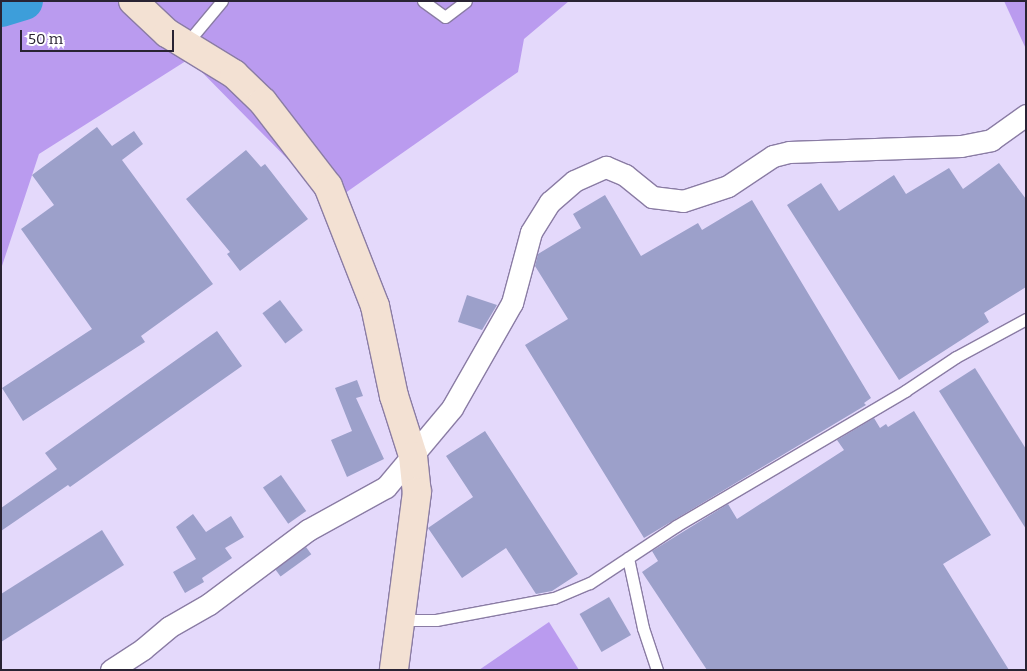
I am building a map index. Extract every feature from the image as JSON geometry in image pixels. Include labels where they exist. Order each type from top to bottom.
[{"type":"main road","points":[[134,1],[177,38],[234,74],[263,102],[328,186],[375,306],[394,396],[413,456],[417,492],[394,670]]},
{"type":"street","points":[[111,670],[143,649],[169,628],[209,604],[308,530],[386,487],[452,408],[512,303],[531,232],[550,202],[574,181],[606,167],[625,175],[652,197],[683,201],[728,186],[773,156],[789,152],[961,146],[991,140],[1026,115]]},
{"type":"lane","points":[[177,38],[222,1]]},
{"type":"lane","points":[[423,1],[445,17],[466,1]]},
{"type":"lane","points":[[401,620],[436,620],[554,598],[590,583],[676,526],[905,391],[956,357],[1026,319]]},
{"type":"lane","points":[[628,558],[642,628],[657,670]]},
{"type":"shaded area","points":[[1,1],[569,1],[524,39],[518,72],[331,203],[189,59],[39,154],[1,269]]},
{"type":"shaded area","points":[[1004,1],[1026,1],[1026,49]]},
{"type":"shaded area","points":[[549,622],[579,670],[479,670]]},
{"type":"building","points":[[97,127],[112,146],[134,131],[143,144],[122,160],[213,284],[141,336],[145,342],[23,421],[2,388],[92,329],[21,229],[54,205],[32,175]]},
{"type":"building","points":[[246,150],[261,167],[265,164],[308,219],[240,271],[227,254],[230,252],[186,199]]},
{"type":"building","points":[[999,163],[1026,199],[1026,287],[984,313],[989,322],[899,380],[787,205],[821,183],[839,211],[894,175],[906,194],[949,168],[963,189]]},
{"type":"building","points":[[605,195],[641,256],[698,223],[702,230],[752,200],[871,398],[864,403],[866,405],[644,538],[525,345],[568,319],[535,266],[538,254],[581,228],[573,214]]},
{"type":"building","points":[[467,295],[497,305],[482,330],[458,322]]},
{"type":"building","points":[[280,300],[303,330],[285,344],[262,313]]},
{"type":"building","points":[[217,331],[242,366],[70,487],[68,485],[1,531],[1,508],[57,469],[45,453]]},
{"type":"building","points":[[975,368],[1026,449],[1026,529],[939,391]]},
{"type":"building","points":[[357,380],[363,396],[356,398],[384,459],[347,477],[331,440],[352,431],[335,388]]},
{"type":"building","points":[[914,411],[991,535],[943,564],[1009,670],[707,670],[642,572],[658,561],[652,551],[728,504],[737,519],[844,450],[837,440],[874,418],[880,428],[886,424],[888,427]]},
{"type":"building","points":[[485,431],[578,574],[552,591],[536,594],[506,548],[462,578],[428,528],[473,497],[446,456]]},
{"type":"building","points":[[281,475],[306,511],[288,524],[263,488]]},
{"type":"building","points":[[193,514],[206,532],[231,516],[244,537],[225,548],[232,558],[202,578],[204,582],[185,593],[173,572],[196,559],[176,527]]},
{"type":"building","points":[[102,530],[124,565],[1,642],[1,594]]},
{"type":"building","points":[[306,547],[311,554],[281,577],[275,569]]},
{"type":"building","points":[[609,597],[631,635],[602,652],[580,614]]},
{"type":"waterway","points":[[1,8],[24,1]]}]
